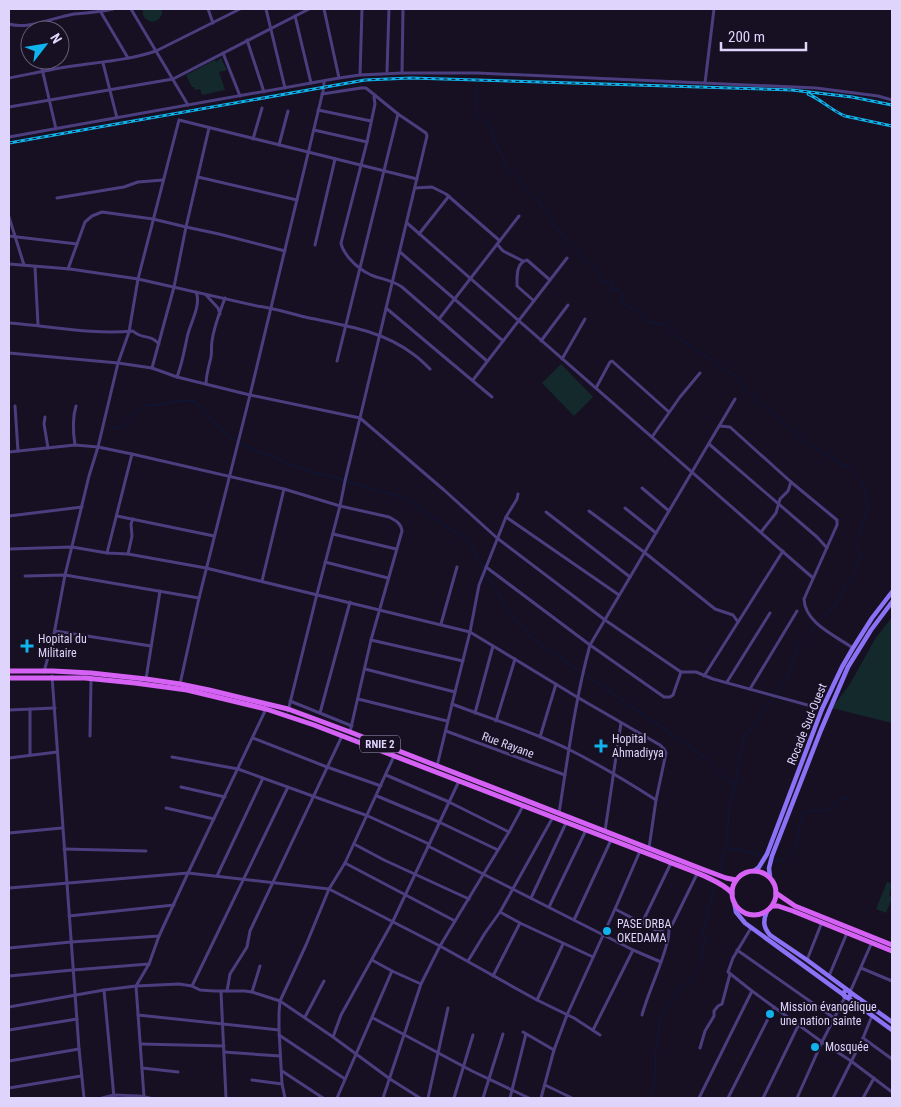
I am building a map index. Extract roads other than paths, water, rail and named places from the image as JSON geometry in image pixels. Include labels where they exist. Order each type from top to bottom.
[{"type":"main road","name":"Rocade Sud-Ouest","points":[[754,871],[759,867],[767,854],[822,709],[842,667],[872,618],[892,592]]},
{"type":"main road","name":"Rocade Sud-Ouest","points":[[770,877],[768,870],[772,856],[840,684],[848,667],[871,630],[892,602]]},
{"type":"main road","name":"RNIE 2","points":[[9,672],[91,672],[146,679],[234,695],[288,709],[720,876],[736,880]]},
{"type":"main road","name":"RNIE 2","points":[[9,678],[52,677],[135,683],[186,690],[266,710],[395,756],[671,863],[719,882],[732,893]]},
{"type":"main road","points":[[892,1022],[772,937],[764,927],[764,918],[775,900],[776,893],[775,886],[770,877],[761,872],[754,871],[744,874],[736,880],[732,893],[738,916],[745,923],[892,1030]]},
{"type":"main road","points":[[776,893],[795,906],[892,945]]},
{"type":"main road","points":[[734,902],[739,910],[749,915],[757,915],[767,911]]},
{"type":"main road","points":[[772,906],[786,908],[892,951]]},
{"type":"main road","points":[[846,997],[850,996],[850,991]]},
{"type":"street","points":[[69,9],[73,15]]},
{"type":"street","points":[[50,20],[113,9]]},
{"type":"street","points":[[131,9],[188,105]]},
{"type":"street","points":[[208,9],[213,23]]},
{"type":"street","points":[[9,78],[146,54],[156,51],[240,9]]},
{"type":"street","points":[[266,9],[285,88]]},
{"type":"street","points":[[9,107],[173,79],[295,16],[299,11],[309,9]]},
{"type":"street","points":[[324,9],[338,78]]},
{"type":"street","points":[[360,75],[362,9]]},
{"type":"street","points":[[387,71],[389,9]]},
{"type":"street","points":[[402,73],[403,9]]},
{"type":"street","points":[[705,84],[714,9]]},
{"type":"street","points":[[100,10],[128,58]]},
{"type":"street","points":[[295,16],[311,83]]},
{"type":"street","points":[[247,40],[264,92]]},
{"type":"street","points":[[223,53],[240,96]]},
{"type":"street","points":[[103,63],[117,118]]},
{"type":"street","points":[[42,72],[56,129]]},
{"type":"street","points":[[9,137],[338,78],[402,73],[477,73],[816,88],[878,96],[892,100]]},
{"type":"street","points":[[180,684],[206,568],[309,153],[324,81]]},
{"type":"street","points":[[286,716],[340,506],[427,136],[426,133],[398,114],[366,88],[322,94]]},
{"type":"street","points":[[375,95],[375,104],[367,142],[341,244],[342,248],[347,256],[360,268],[373,276],[393,281],[487,361]]},
{"type":"street","points":[[253,139],[262,108]]},
{"type":"street","points":[[318,110],[370,121]]},
{"type":"street","points":[[279,145],[288,112]]},
{"type":"street","points":[[337,361],[398,114]]},
{"type":"street","points":[[44,678],[65,575],[118,363],[129,332],[138,279],[178,120],[417,179]]},
{"type":"street","points":[[152,368],[174,287],[209,128]]},
{"type":"street","points":[[314,130],[367,142]]},
{"type":"street","points":[[315,245],[335,159]]},
{"type":"street","points":[[197,177],[297,200]]},
{"type":"street","points":[[57,198],[124,187],[138,182],[163,180]]},
{"type":"street","points":[[415,188],[432,187],[438,189],[498,242],[503,251],[523,261],[527,260],[550,280]]},
{"type":"street","points":[[419,234],[448,196]]},
{"type":"street","points":[[68,269],[85,222],[92,216],[102,212],[153,219],[285,251]]},
{"type":"street","points":[[439,319],[519,216]]},
{"type":"street","points":[[9,217],[24,266]]},
{"type":"street","points":[[406,224],[813,578]]},
{"type":"street","points":[[9,236],[77,244]]},
{"type":"street","points":[[400,252],[503,341]]},
{"type":"street","points":[[473,380],[567,258]]},
{"type":"street","points":[[523,261],[518,268],[518,286],[534,301]]},
{"type":"street","points":[[9,264],[68,269],[138,279],[346,325],[392,341],[414,354],[430,369]]},
{"type":"street","points":[[35,267],[38,325]]},
{"type":"street","points":[[177,377],[186,345],[186,338],[198,302],[196,292]]},
{"type":"street","points":[[205,294],[218,308],[220,314]]},
{"type":"street","points":[[206,384],[216,321],[224,298]]},
{"type":"street","points":[[541,341],[568,305]]},
{"type":"street","points":[[386,308],[492,397]]},
{"type":"street","points":[[562,359],[586,319]]},
{"type":"street","points":[[9,323],[93,332],[133,331],[136,334],[151,337],[158,344]]},
{"type":"street","points":[[9,353],[152,368],[177,377],[250,395],[360,418],[497,538],[605,620],[681,672],[696,672],[704,676],[822,709]]},
{"type":"street","points":[[596,388],[612,361],[669,412]]},
{"type":"street","points":[[652,438],[680,397],[700,373]]},
{"type":"street","points":[[559,813],[577,697],[590,645],[735,399]]},
{"type":"street","points":[[15,406],[18,451]]},
{"type":"street","points":[[76,406],[73,433],[76,445]]},
{"type":"street","points":[[45,417],[44,424],[48,448]]},
{"type":"street","points":[[719,426],[730,427],[837,520],[837,525],[804,599],[804,604],[808,614],[820,626],[853,648]]},
{"type":"street","points":[[708,444],[817,537],[827,548]]},
{"type":"street","points":[[9,452],[76,445],[98,447],[284,489],[340,506],[389,517],[397,522],[401,526],[402,531],[371,640],[350,732]]},
{"type":"street","points":[[107,553],[132,454]]},
{"type":"street","points":[[762,532],[776,513],[780,499],[788,491],[791,482]]},
{"type":"street","points":[[642,488],[669,511]]},
{"type":"street","points":[[262,581],[284,489]]},
{"type":"street","points":[[437,766],[470,632],[479,585],[506,517],[518,494]]},
{"type":"street","points":[[9,516],[82,508]]},
{"type":"street","points":[[625,508],[656,533]]},
{"type":"street","points":[[589,511],[644,552],[715,610],[733,615],[738,622]]},
{"type":"street","points":[[546,512],[630,577]]},
{"type":"street","points":[[117,516],[214,536]]},
{"type":"street","points":[[506,517],[619,595]]},
{"type":"street","points":[[128,554],[133,518]]},
{"type":"street","points":[[333,534],[396,549]]},
{"type":"street","points":[[9,549],[72,547],[107,553],[128,554],[206,568],[470,632],[664,749],[666,754],[656,800],[649,848]]},
{"type":"street","points":[[704,676],[783,551]]},
{"type":"street","points":[[325,562],[388,578]]},
{"type":"street","points":[[441,624],[457,567]]},
{"type":"street","points":[[486,567],[590,645],[664,697],[673,695],[681,672]]},
{"type":"street","points":[[25,576],[65,575],[199,598]]},
{"type":"street","points":[[146,679],[160,591]]},
{"type":"street","points":[[320,713],[350,602]]},
{"type":"street","points":[[750,689],[797,611]]},
{"type":"street","points":[[727,682],[770,613]]},
{"type":"street","points":[[55,631],[151,646]]},
{"type":"street","points":[[371,640],[463,662]]},
{"type":"street","points":[[475,713],[493,646]]},
{"type":"street","points":[[496,720],[515,659]]},
{"type":"street","points":[[365,669],[454,692]]},
{"type":"street","points":[[53,671],[62,828],[84,1098]]},
{"type":"street","points":[[90,736],[91,679]]},
{"type":"street","points":[[540,737],[556,684]]},
{"type":"street","points":[[358,699],[447,722]]},
{"type":"street","points":[[290,701],[352,726]]},
{"type":"street","points":[[452,704],[569,750],[614,773],[656,800]]},
{"type":"street","points":[[9,710],[54,708]]},
{"type":"street","points":[[30,709],[30,755]]},
{"type":"street","points":[[144,1097],[136,986],[149,964],[159,936],[188,873],[266,710]]},
{"type":"street","points":[[605,832],[621,723]]},
{"type":"street","name":"Rue Rayane","points":[[446,731],[565,775]]},
{"type":"street","points":[[227,991],[230,974],[247,947],[250,931],[342,736]]},
{"type":"street","points":[[252,738],[381,786]]},
{"type":"street","points":[[9,758],[57,752]]},
{"type":"street","points":[[285,1098],[280,1056],[280,1001],[329,889],[345,863],[395,756]]},
{"type":"street","points":[[172,757],[238,769],[368,816],[429,845],[633,950],[661,962]]},
{"type":"street","points":[[386,775],[449,802],[509,832]]},
{"type":"street","points":[[217,876],[263,778]]},
{"type":"street","points":[[333,1037],[341,1015],[393,921],[459,781]]},
{"type":"street","points":[[182,787],[225,797]]},
{"type":"street","points":[[192,986],[288,787]]},
{"type":"street","points":[[377,796],[440,822],[498,850]]},
{"type":"street","points":[[383,1098],[421,984],[440,946],[523,806]]},
{"type":"street","points":[[166,808],[214,818]]},
{"type":"street","points":[[468,961],[500,912],[553,817]]},
{"type":"street","points":[[531,898],[566,822]]},
{"type":"street","points":[[9,833],[62,828]]},
{"type":"street","points":[[549,907],[586,830]]},
{"type":"street","points":[[574,920],[611,840]]},
{"type":"street","points":[[354,844],[469,899]]},
{"type":"street","points":[[64,849],[146,851]]},
{"type":"street","points":[[541,1098],[554,1050],[567,1015],[640,851]]},
{"type":"street","points":[[345,863],[455,920]]},
{"type":"street","points":[[642,923],[671,863]]},
{"type":"street","points":[[9,888],[188,873],[329,889],[393,921],[537,1000],[574,1018],[600,1035]]},
{"type":"street","points":[[615,909],[655,930],[662,930],[672,925],[697,874]]},
{"type":"street","points":[[69,916],[174,905]]},
{"type":"street","points":[[500,912],[593,957]]},
{"type":"street","points":[[807,960],[822,922]]},
{"type":"street","points":[[493,976],[520,923]]},
{"type":"street","points":[[642,1015],[668,941],[670,926]]},
{"type":"street","points":[[700,1048],[705,1032],[714,1016],[714,1011],[722,1004],[730,974],[728,972],[730,965],[751,928]]},
{"type":"street","points":[[829,976],[847,932]]},
{"type":"street","points":[[9,948],[159,936]]},
{"type":"street","points":[[850,991],[872,942]]},
{"type":"street","points":[[537,1000],[563,944]]},
{"type":"street","points":[[593,1030],[633,950]]},
{"type":"street","points":[[737,950],[834,1018]]},
{"type":"street","points":[[372,960],[421,984]]},
{"type":"street","points":[[9,976],[149,964]]},
{"type":"street","points":[[252,992],[260,966]]},
{"type":"street","points":[[861,968],[892,981]]},
{"type":"street","points":[[337,1098],[392,971]]},
{"type":"street","points":[[730,974],[892,1092]]},
{"type":"street","points":[[305,1017],[324,981]]},
{"type":"street","points":[[9,1006],[136,986],[179,984],[192,986],[200,990],[252,992],[280,1001],[420,1098]]},
{"type":"street","points":[[104,990],[114,1097]]},
{"type":"street","points":[[699,1098],[752,991]]},
{"type":"street","points":[[221,992],[226,1098]]},
{"type":"street","points":[[798,1098],[822,1042],[846,997]]},
{"type":"street","points":[[728,1098],[774,1006]]},
{"type":"street","points":[[428,1098],[448,1008]]},
{"type":"street","points":[[138,1015],[279,1032],[345,1079]]},
{"type":"street","points":[[833,1098],[872,1016]]},
{"type":"street","points":[[373,1018],[489,1080],[529,1098]]},
{"type":"street","points":[[9,1030],[77,1019]]},
{"type":"street","points":[[763,1098],[799,1024]]},
{"type":"street","points":[[510,1098],[525,1033],[554,1050]]},
{"type":"street","points":[[483,1098],[503,1034]]},
{"type":"street","points":[[454,1098],[473,1035]]},
{"type":"street","points":[[863,1038],[892,1059]]},
{"type":"street","points":[[141,1044],[224,1046]]},
{"type":"street","points":[[9,1061],[79,1049]]},
{"type":"street","points":[[224,1052],[280,1056]]},
{"type":"street","points":[[142,1068],[178,1072]]},
{"type":"street","points":[[282,1071],[323,1098]]},
{"type":"street","points":[[9,1088],[81,1076]]},
{"type":"street","points":[[863,1098],[874,1078]]},
{"type":"street","points":[[252,1080],[282,1084]]},
{"type":"street","points":[[545,1084],[572,1098]]},
{"type":"street","points":[[102,1098],[150,1098]]},
{"type":"waterway","points":[[477,84],[475,114],[490,125],[507,169],[537,199],[554,225],[574,249],[599,274],[602,282],[612,284],[612,290],[619,290],[624,295],[625,297],[621,298],[621,302],[639,313],[646,321],[665,325],[680,339],[734,375],[742,387],[811,446],[848,467],[861,480],[868,505],[857,544],[860,555],[853,574],[843,589],[836,605],[818,622]]},
{"type":"waterway","points":[[111,428],[124,425],[133,414],[146,405],[186,400],[194,401],[231,438],[257,451],[311,472],[407,500],[468,541],[473,547],[484,571],[509,610],[528,634],[581,672]]},
{"type":"waterway","points":[[776,694],[789,673],[799,645],[816,625]]},
{"type":"waterway","points":[[584,674],[707,759],[735,787]]},
{"type":"waterway","points":[[720,870],[726,849],[730,804],[745,735],[774,698]]},
{"type":"waterway","points":[[775,861],[786,857],[794,850],[801,822],[806,813],[825,810],[839,800],[848,798]]},
{"type":"waterway","points":[[727,849],[742,850],[760,855]]},
{"type":"waterway","points":[[649,1098],[655,1082],[660,1018],[675,993],[689,981],[700,962],[705,943],[703,936],[704,928],[714,887]]},
{"type":"railway","points":[[9,143],[365,80],[411,78],[792,90],[852,97],[892,105]]},
{"type":"railway","points":[[808,94],[845,116],[892,126]]},
{"type":"place","name":"Hopital du Militaire","points":[[27,646]]},
{"type":"place","name":"Hopital Ahmadiyya","points":[[601,746]]},
{"type":"place","name":"PASE DRBA OKEDAMA","points":[[607,931]]},
{"type":"place","name":"Mission évangélique une nation sainte","points":[[770,1014]]},
{"type":"place","name":"Mosquée","points":[[815,1047]]}]
